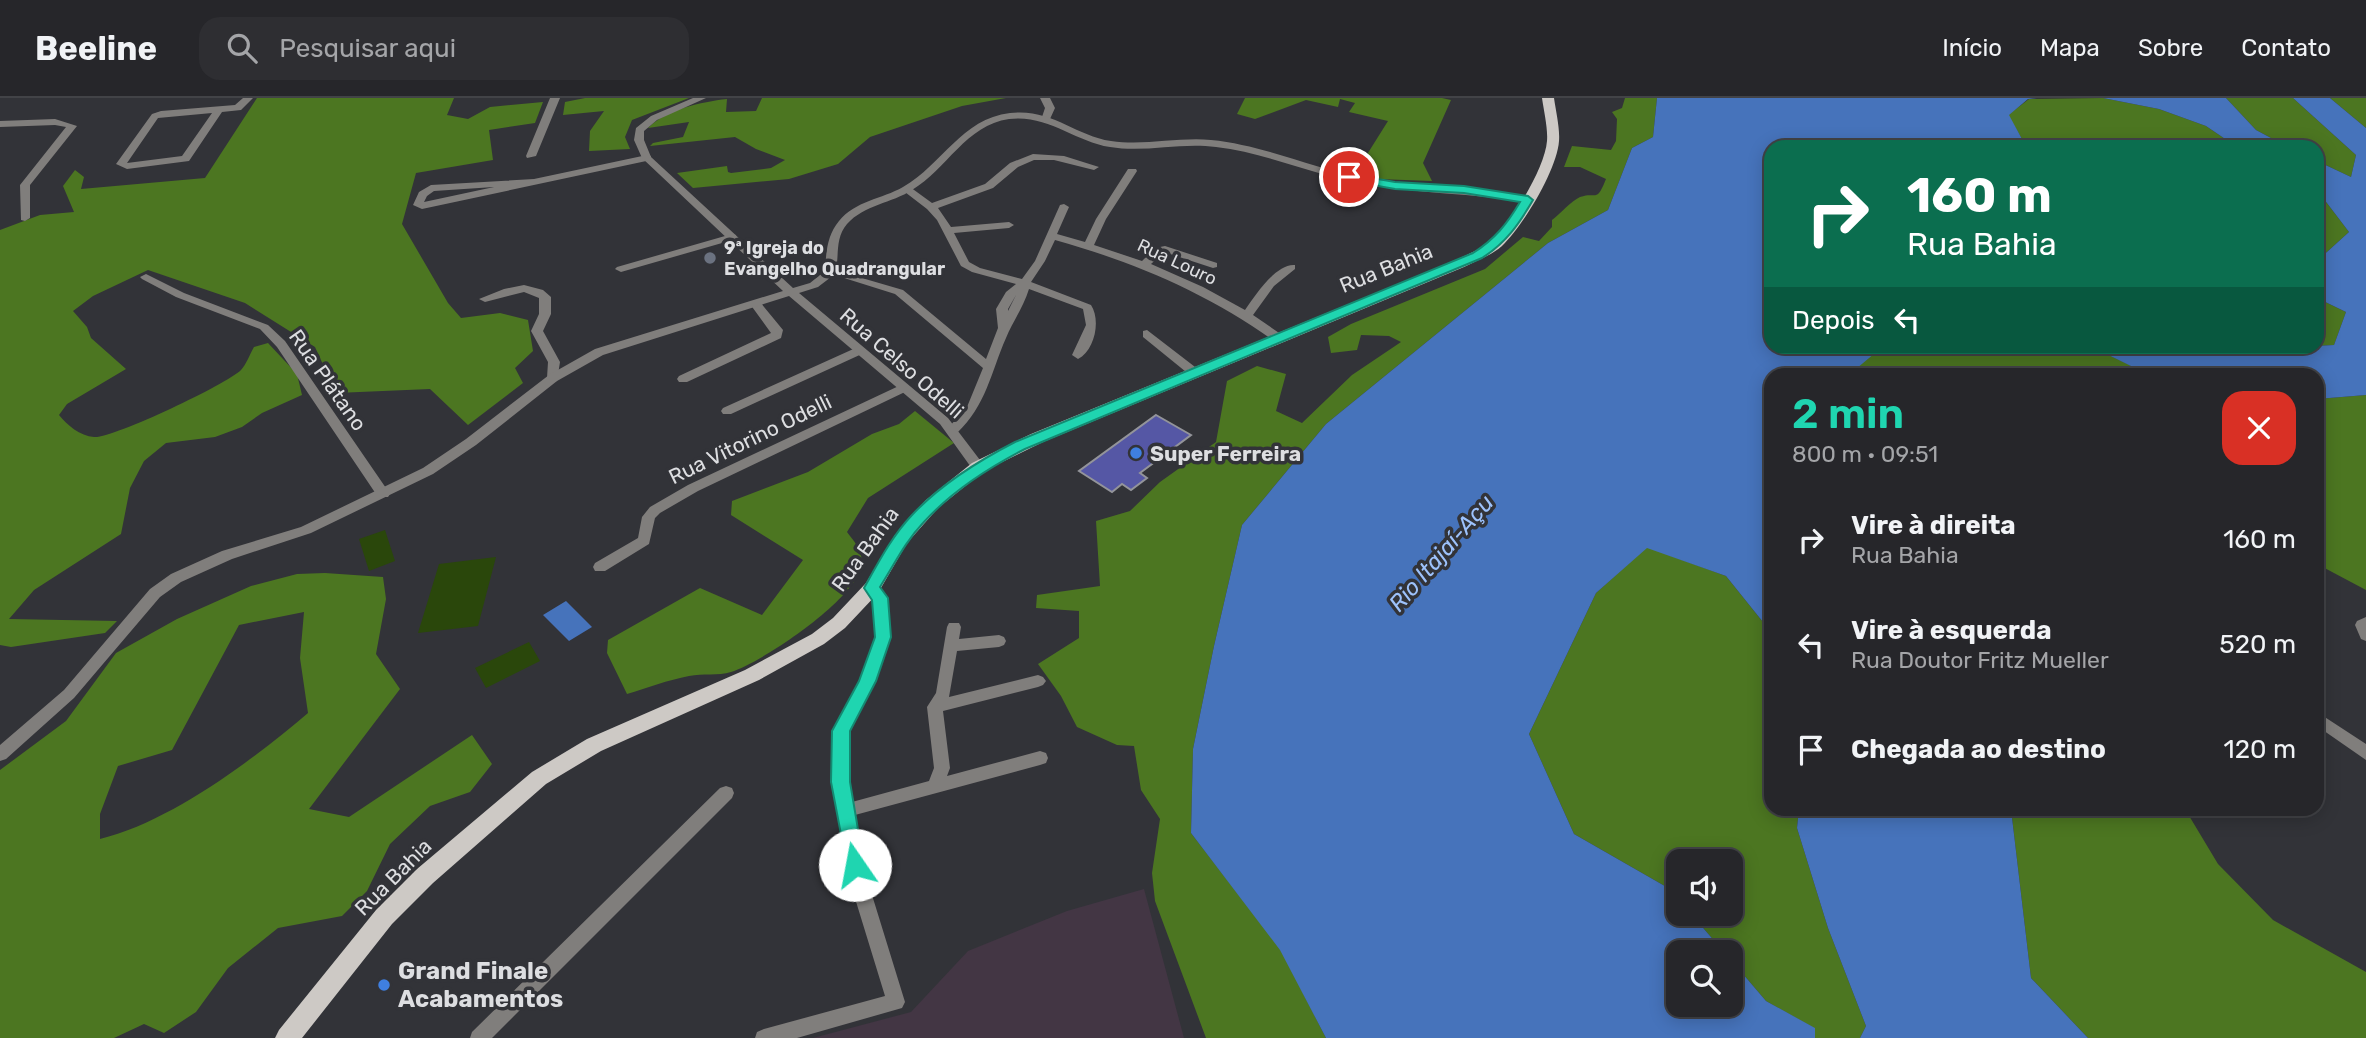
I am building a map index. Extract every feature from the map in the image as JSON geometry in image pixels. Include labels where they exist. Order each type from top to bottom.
[{"type":"main road","name":"Rua Bahia","points":[[287,1038],[384,917],[425,876],[539,778],[594,745],[752,676],[839,623],[872,588],[901,539],[918,517],[978,467],[1047,434],[1478,256],[1495,245],[1509,230],[1528,200],[1548,161],[1553,141],[1548,98]]},
{"type":"street","points":[[219,110],[185,159],[127,166],[121,164],[155,116],[242,107],[248,98]]},
{"type":"street","points":[[531,156],[555,98]]},
{"type":"street","points":[[537,182],[431,188],[423,194],[418,205],[537,182],[647,158],[639,140],[639,130],[654,118],[701,98]]},
{"type":"street","points":[[1045,98],[1050,108],[1047,117]]},
{"type":"street","points":[[0,754],[69,694],[156,593],[176,578],[227,555],[306,530],[448,460],[553,378],[576,363],[608,348],[793,293],[824,279],[831,272],[831,249],[842,223],[866,207],[906,189],[929,173],[966,133],[981,123],[1012,116],[1047,117],[1107,144],[1212,143],[1363,180],[1464,189],[1528,200]]},
{"type":"street","points":[[0,124],[55,122],[72,126],[25,185],[25,218]]},
{"type":"street","points":[[931,207],[986,188],[1013,166],[1029,158],[1055,157],[1094,167]]},
{"type":"street","name":"Rua Celso Odelli","points":[[647,158],[793,293],[953,430],[978,467]]},
{"type":"street","points":[[1089,246],[1101,219],[1132,172]]},
{"type":"street","points":[[906,189],[931,207],[948,230],[957,255],[965,264],[1087,307],[1094,322],[1078,355]]},
{"type":"street","points":[[953,430],[963,422],[974,406],[1004,328],[1023,297],[1025,284],[1052,236],[1064,207]]},
{"type":"street","points":[[948,230],[1009,225]]},
{"type":"street","name":"Rua Louro","points":[[1052,236],[1145,264],[1247,315],[1278,338]]},
{"type":"street","points":[[621,269],[732,237]]},
{"type":"street","points":[[1145,264],[1159,250],[1165,249],[1213,265]]},
{"type":"street","points":[[1247,315],[1270,284],[1291,267]]},
{"type":"street","points":[[831,272],[899,292],[990,368]]},
{"type":"street","name":"Rua Plátano","points":[[146,277],[180,295],[264,327],[281,344],[383,494]]},
{"type":"street","points":[[485,299],[529,288],[539,290],[545,297],[545,314],[537,331],[554,362],[553,378]]},
{"type":"street","points":[[683,379],[777,335],[777,330],[756,304]]},
{"type":"street","points":[[1147,334],[1195,373]]},
{"type":"street","points":[[727,411],[860,350]]},
{"type":"street","name":"Rua Vitorino Odelli","points":[[600,567],[644,541],[649,517],[655,510],[693,488],[903,388]]},
{"type":"street","points":[[764,1038],[895,1002],[859,882],[840,782],[841,731],[867,681],[883,637],[880,598],[872,588]]},
{"type":"street","points":[[2366,623],[2362,625],[2366,635]]},
{"type":"street","points":[[934,787],[942,768],[935,707],[943,694],[954,627]]},
{"type":"street","points":[[951,646],[999,641]]},
{"type":"street","points":[[935,707],[1038,681]]},
{"type":"street","points":[[2324,723],[2366,754]]},
{"type":"street","points":[[844,811],[1040,758]]},
{"type":"street","points":[[479,1038],[726,793]]},
{"type":"shaded area","points":[[1144,889],[1184,1038],[813,1038],[911,1012],[968,951],[1067,911]]},
{"type":"green space","points":[[257,98],[454,98],[447,115],[468,119],[490,107],[543,102],[535,123],[489,130],[493,160],[416,173],[402,224],[448,303],[461,318],[500,313],[528,320],[533,351],[515,368],[523,383],[468,425],[430,389],[336,393],[315,347],[245,303],[148,270],[93,296],[73,311],[87,327],[91,338],[126,369],[67,404],[59,415],[84,435],[94,437],[123,429],[193,398],[241,370],[254,347],[268,343],[297,374],[302,395],[262,413],[242,427],[215,437],[166,443],[144,461],[130,488],[121,534],[34,590],[9,619],[117,621],[105,633],[11,647],[0,645],[0,230],[40,215],[74,212],[63,186],[75,170],[84,177],[81,189],[205,178]]},
{"type":"green space","points":[[585,98],[689,98],[632,120],[625,137],[630,149],[589,151],[590,131],[604,111],[563,115],[565,102]]},
{"type":"green space","points":[[762,98],[1006,98],[962,106],[870,137],[838,164],[789,179],[693,188],[677,173],[727,166],[728,172],[731,173],[771,168],[785,160],[756,149],[735,137],[650,146],[653,143],[683,137],[689,122],[648,128],[674,111],[727,99],[726,112],[756,111]]},
{"type":"green space","points":[[1245,98],[1451,100],[1423,163],[1432,181],[1377,179],[1356,172],[1388,121],[1349,112],[1355,103],[1340,99],[1338,107],[1306,100],[1255,119],[1237,114]]},
{"type":"green space","points":[[1625,98],[1657,98],[1653,137],[1632,148],[1608,210],[1548,243],[1326,424],[1242,525],[1193,749],[1191,833],[1281,950],[1326,1038],[1206,1038],[1155,901],[1152,873],[1160,819],[1141,790],[1134,746],[1117,745],[1077,727],[1061,696],[1038,664],[1079,638],[1079,611],[1036,608],[1037,595],[1100,586],[1096,521],[1130,511],[1160,482],[1216,442],[1227,381],[1257,366],[1286,374],[1276,411],[1302,423],[1352,375],[1401,342],[1389,336],[1361,335],[1357,350],[1331,353],[1328,337],[1351,324],[1485,269],[1523,237],[1539,241],[1552,227],[1552,220],[1573,201],[1598,194],[1606,179],[1580,167],[1564,167],[1572,146],[1611,150],[1616,141],[1617,119],[1612,112],[1622,108]]},
{"type":"green space","points":[[2103,98],[2159,109],[2206,126],[2227,140],[2021,140],[2008,115],[2029,99]]},
{"type":"green space","points":[[2226,98],[2293,98],[2356,155],[2351,177],[2324,164],[2324,140],[2275,140],[2256,130]]},
{"type":"green space","points":[[2330,98],[2366,98],[2366,128]]},
{"type":"green space","points":[[2324,199],[2349,232],[2324,255]]},
{"type":"green space","points":[[2324,301],[2346,312],[2334,345],[2324,346]]},
{"type":"green space","points":[[1871,354],[2107,354],[2135,368],[1856,368]]},
{"type":"green space","points":[[2366,395],[2366,590],[2324,568],[2324,398]]},
{"type":"green space","points":[[915,411],[954,443],[868,498],[847,532],[858,547],[862,561],[855,580],[843,595],[806,628],[746,666],[726,673],[681,678],[627,694],[607,653],[608,640],[700,588],[762,615],[803,560],[731,515],[732,501],[808,472],[872,434],[899,424]]},
{"type":"green space","points":[[385,530],[395,561],[369,571],[359,539]]},
{"type":"green space","points":[[1647,547],[1726,576],[1764,623],[1764,816],[1798,816],[1797,828],[1828,928],[1866,1026],[1860,1038],[1815,1038],[1814,1028],[1766,1001],[1743,974],[1743,940],[1714,940],[1701,926],[1743,926],[1743,849],[1666,849],[1666,887],[1574,834],[1529,734],[1596,593]]},
{"type":"green space","points":[[496,557],[478,626],[418,633],[439,564]]},
{"type":"green space","points":[[297,574],[383,577],[386,599],[376,654],[400,689],[309,809],[349,817],[472,735],[492,764],[470,792],[430,806],[390,844],[367,891],[342,916],[278,928],[228,968],[196,1012],[164,1033],[144,1024],[114,1038],[0,1038],[0,770],[66,721],[116,653],[177,619],[251,586]],"holes":[[[304,612],[300,658],[308,713],[236,769],[182,804],[127,831],[100,839],[100,814],[118,766],[172,750],[239,625]]]},
{"type":"green space","points":[[529,642],[540,661],[486,688],[475,668]]},
{"type":"green space","points":[[2012,816],[2189,816],[2218,864],[2273,920],[2366,972],[2366,1038],[2088,1038],[2031,978]]},
{"type":"water","name":"Rio Itajaí-Açu","points":[[1657,98],[2037,98],[2028,99],[2009,115],[2021,140],[1764,140],[1764,354],[1874,354],[1857,368],[1764,368],[1764,623],[1726,576],[1647,548],[1596,593],[1529,734],[1574,834],[1666,887],[1666,926],[1701,926],[1714,940],[1666,940],[1666,1017],[1743,1017],[1743,974],[1766,1001],[1815,1028],[1815,1038],[1326,1038],[1280,950],[1191,833],[1193,749],[1242,525],[1326,424],[1548,243],[1608,210],[1632,148],[1653,137]]},
{"type":"water","points":[[2103,98],[2226,98],[2256,130],[2275,140],[2227,140],[2206,126],[2159,109]]},
{"type":"water","points":[[2293,98],[2330,98],[2366,128],[2366,395],[2324,398],[2324,368],[2134,368],[2106,354],[2324,354],[2324,346],[2334,345],[2346,312],[2324,301],[2324,255],[2349,232],[2324,199],[2324,164],[2351,177],[2356,155]]},
{"type":"water","points":[[566,601],[592,627],[569,641],[543,615]]},
{"type":"water","points":[[1798,816],[2012,816],[2031,978],[2088,1038],[1860,1038],[1866,1026],[1828,928],[1797,828]]},
{"type":"building","name":"Super Ferreira","points":[[1156,415],[1191,435],[1140,473],[1147,478],[1131,490],[1122,484],[1112,492],[1079,471]]},
{"type":"place","name":"9ª Igreja do Evangelho Quadrangular","points":[[710,258]]},
{"type":"place","name":"Super Ferreira","points":[[1136,453]]},
{"type":"place","name":"Grand Finale Acabamentos","points":[[384,985]]},
{"type":"route","points":[[855,865],[840,782],[841,731],[867,681],[883,637],[880,598],[872,588],[901,539],[918,517],[978,467],[1020,446],[1478,256],[1495,245],[1509,230],[1528,200],[1464,189],[1395,185],[1349,177]]}]
